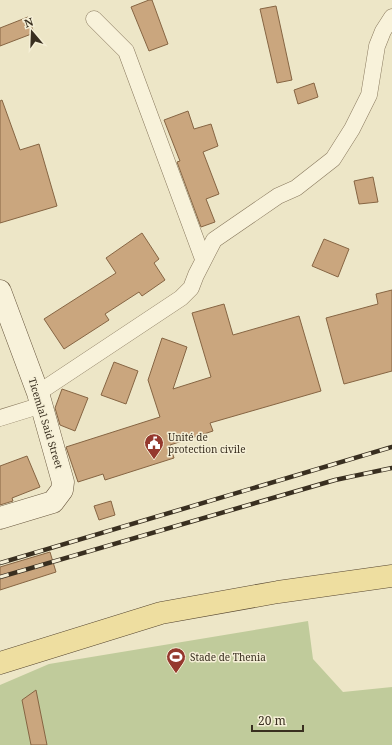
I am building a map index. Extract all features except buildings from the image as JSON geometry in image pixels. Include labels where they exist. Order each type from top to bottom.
[{"type":"main road","name":"Ticemlal Said Street","points":[[0,291],[40,399],[62,475],[62,490],[53,502],[0,518]]},
{"type":"main road","points":[[0,663],[161,613],[278,592],[392,576]]},
{"type":"street","points":[[0,418],[40,399],[181,298],[192,288],[203,259],[214,240],[278,196],[296,188],[333,159],[352,129],[369,95],[377,46],[383,31],[392,17]]},
{"type":"street","points":[[94,19],[126,50],[203,259]]},
{"type":"green space","name":"Stade de Thenia","points":[[308,621],[313,659],[343,692],[392,687],[392,745],[0,745],[0,685],[49,664]]},
{"type":"railway","points":[[0,563],[392,447]]},
{"type":"railway","points":[[0,577],[335,480],[392,468]]},
{"type":"place","name":"Unité de protection civile","points":[[154,460]]},
{"type":"place","name":"Stade de Thenia","points":[[176,674]]}]
